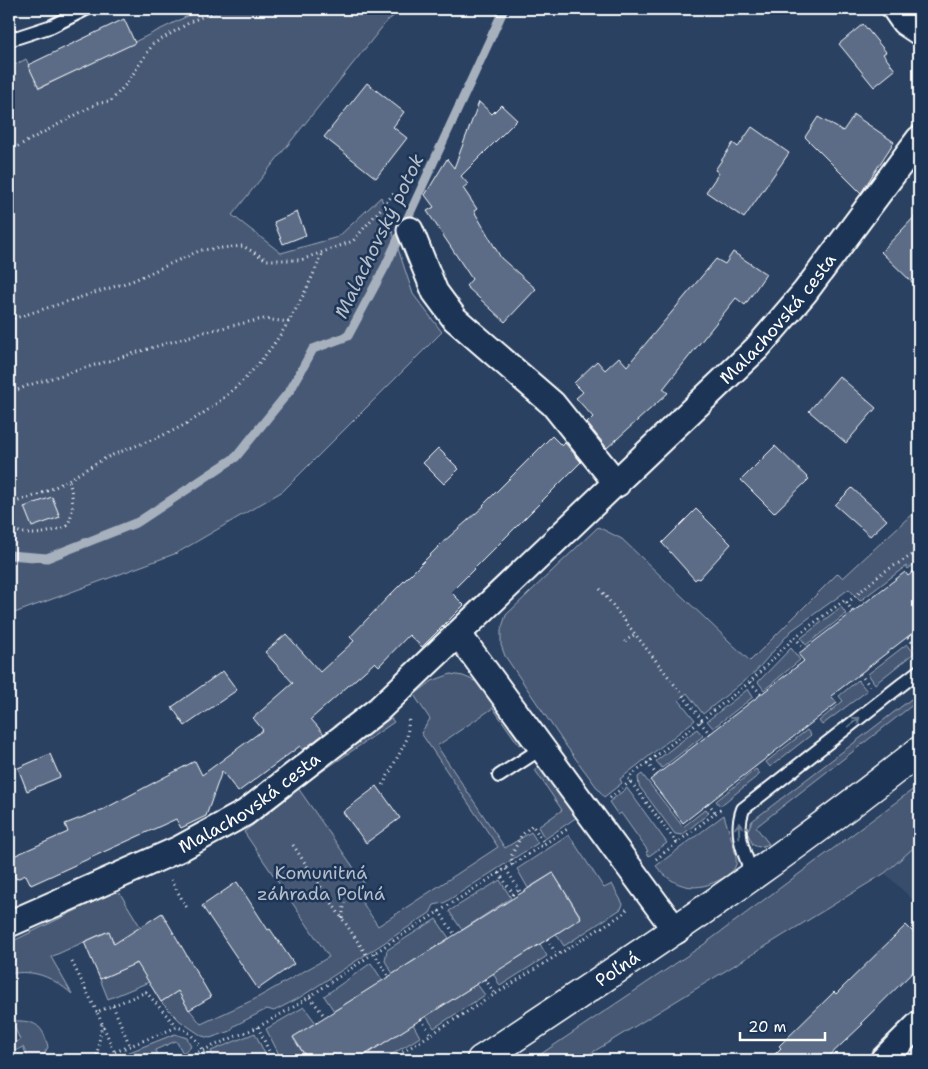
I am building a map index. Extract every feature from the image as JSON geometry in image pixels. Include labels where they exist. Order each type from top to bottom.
[{"type":"street","points":[[895,9],[904,22],[919,32]]},
{"type":"street","name":"Malachovská cesta","points":[[9,924],[179,849],[245,813],[379,709],[459,635],[757,348],[805,292],[919,139]]},
{"type":"street","points":[[410,230],[435,292],[455,319],[553,404],[617,484]]},
{"type":"street","points":[[459,635],[542,748],[599,807],[676,931]]},
{"type":"street","name":"Poľná","points":[[481,1060],[676,931],[753,876],[919,751]]},
{"type":"street","points":[[883,1060],[919,1024]]},
{"type":"lane","points":[[9,40],[52,26],[86,9]]},
{"type":"lane","points":[[753,876],[739,839],[738,822],[743,809],[919,671]]},
{"type":"lane","points":[[499,776],[542,748]]},
{"type":"path","points":[[9,151],[98,103],[110,102],[128,83],[153,44],[194,20],[222,9]]},
{"type":"path","points":[[9,320],[132,281],[201,250],[243,246],[267,260],[301,260],[353,240],[396,191]]},
{"type":"path","points":[[9,504],[53,488],[106,458],[162,436],[198,417],[233,391],[261,364],[290,322],[323,252]]},
{"type":"path","points":[[9,394],[29,386],[204,332],[262,319],[290,322]]},
{"type":"path","points":[[9,528],[23,534],[47,533],[66,526],[72,514],[73,495],[68,480]]},
{"type":"path","points":[[847,603],[882,573],[919,551]]},
{"type":"path","points":[[600,589],[710,734]]},
{"type":"path","points":[[677,843],[628,778],[750,682],[795,637],[845,600],[853,612]]},
{"type":"path","points":[[625,642],[635,634]]},
{"type":"path","points":[[795,637],[804,649]]},
{"type":"path","points":[[908,637],[919,651]]},
{"type":"path","points":[[860,674],[873,690]]},
{"type":"path","points":[[750,682],[761,694]]},
{"type":"path","points":[[383,786],[407,739],[409,728]]},
{"type":"path","points":[[647,763],[657,776]]},
{"type":"path","points":[[180,1060],[258,1027],[310,997],[368,956],[545,844],[599,807],[631,781]]},
{"type":"path","points":[[708,803],[716,813]]},
{"type":"path","points":[[513,865],[511,857],[521,836],[532,826],[545,844]]},
{"type":"path","points":[[293,845],[368,956]]},
{"type":"path","points":[[499,873],[513,894],[520,891],[506,869]]},
{"type":"path","points":[[170,880],[187,908]]},
{"type":"path","points":[[342,918],[345,901]]},
{"type":"path","points":[[439,911],[455,935]]},
{"type":"path","points":[[390,1060],[622,914]]},
{"type":"path","points":[[547,939],[557,955]]},
{"type":"path","points":[[374,953],[389,977]]},
{"type":"path","points":[[72,962],[118,1060]]},
{"type":"path","points":[[485,979],[494,994]]},
{"type":"path","points":[[97,1012],[146,992],[177,1026],[186,1030],[203,1050],[208,1060]]},
{"type":"path","points":[[310,997],[325,1017]]},
{"type":"path","points":[[113,1006],[130,1046]]},
{"type":"path","points":[[422,1019],[431,1034]]},
{"type":"path","points":[[96,1060],[102,1023]]},
{"type":"path","points":[[115,1052],[177,1026]]},
{"type":"path","points":[[258,1027],[273,1060]]},
{"type":"shaded area","points":[[919,843],[919,906],[885,873]]},
{"type":"green space","points":[[202,9],[403,9],[387,21],[232,215],[281,253],[338,237],[381,197],[413,294],[442,332],[283,491],[177,553],[9,615],[9,68],[26,59],[40,88]]},
{"type":"green space","points":[[912,514],[919,522],[919,561],[908,569],[906,566],[860,601],[849,589],[791,631],[755,672],[703,714],[687,693],[679,700],[695,720],[620,779],[622,783],[604,797],[564,743],[505,656],[501,645],[501,630],[506,615],[598,527],[622,539],[750,661],[838,573],[843,578]]},
{"type":"green space","points":[[841,607],[846,614],[806,645],[801,638]]},
{"type":"green space","points":[[907,644],[914,653],[875,684],[868,674]]},
{"type":"green space","points":[[791,648],[800,660],[764,690],[758,682]]},
{"type":"green space","name":"Komunitná záhrada Poľná","points":[[451,674],[463,676],[482,684],[526,741],[519,745],[493,708],[437,746],[505,848],[531,832],[538,843],[444,903],[434,905],[430,913],[299,998],[274,1011],[267,1009],[234,1026],[231,1031],[210,1038],[202,1036],[180,1021],[161,1002],[178,991],[201,1024],[255,999],[329,957],[244,832],[299,789],[363,881],[360,899],[378,926],[498,847],[421,733],[430,719],[414,695],[432,681]]},
{"type":"green space","points":[[858,680],[867,691],[822,725],[819,721],[843,701],[839,696]]},
{"type":"green space","points":[[748,689],[753,697],[713,728],[707,721]]},
{"type":"green space","points":[[919,693],[919,700],[756,827],[769,844],[759,847],[753,845],[747,832],[752,821]]},
{"type":"green space","points":[[390,717],[394,722],[313,778]]},
{"type":"green space","points":[[697,729],[703,736],[662,768],[656,761]]},
{"type":"green space","points":[[807,730],[811,735],[770,767],[766,762]]},
{"type":"green space","points":[[542,766],[577,817],[545,839],[538,827],[562,810],[535,770]]},
{"type":"green space","points":[[756,769],[760,774],[720,806],[716,801]]},
{"type":"green space","points":[[642,774],[683,827],[706,809],[709,813],[682,835],[675,834],[639,786],[638,777]]},
{"type":"green space","points":[[919,785],[919,843],[885,873],[580,1060],[532,1060],[703,945]]},
{"type":"green space","points":[[627,788],[667,843],[649,856],[646,852],[648,851],[621,813],[618,815],[609,802]]},
{"type":"green space","points":[[724,815],[734,847],[736,864],[731,872],[723,878],[704,886],[687,886],[671,880],[656,866]]},
{"type":"green space","points":[[569,835],[604,888],[612,884],[623,904],[621,909],[564,946],[556,934],[581,917],[553,873],[528,888],[517,869]]},
{"type":"green space","points":[[500,880],[511,898],[462,930],[449,911]]},
{"type":"green space","points":[[118,890],[166,969],[149,982],[108,999],[100,979],[125,968],[108,931],[51,957],[72,994],[43,976],[27,973],[9,974],[9,943]]},
{"type":"green space","points":[[436,919],[449,938],[393,974],[385,961],[387,950]]},
{"type":"green space","points":[[540,944],[547,956],[500,986],[493,973]]},
{"type":"green space","points":[[371,963],[383,981],[334,1011],[324,996]]},
{"type":"green space","points":[[477,984],[485,995],[434,1028],[426,1016]]},
{"type":"green space","points":[[304,1007],[316,1023],[293,1038],[308,1060],[282,1060],[266,1029]]},
{"type":"green space","points":[[12,1021],[37,1025],[44,1034],[48,1047],[41,1060],[29,1060],[23,1047],[9,1054],[9,1045],[20,1040]]},
{"type":"green space","points":[[413,1024],[420,1037],[383,1060],[364,1060],[362,1057]]},
{"type":"green space","points":[[255,1033],[268,1060],[215,1060],[211,1051]]},
{"type":"green space","points":[[175,1034],[187,1038],[191,1046],[183,1053],[176,1041],[155,1050],[159,1060],[124,1060],[122,1055]]},
{"type":"building","points":[[124,19],[135,43],[39,88],[28,65]]},
{"type":"building","points":[[863,24],[886,52],[883,54],[895,70],[874,87],[839,44]]},
{"type":"building","points":[[367,83],[404,112],[393,127],[407,138],[376,178],[324,137]]},
{"type":"building","points":[[479,102],[492,114],[501,105],[517,120],[461,176],[468,184],[463,188],[477,209],[474,211],[501,258],[536,289],[505,322],[466,286],[472,279],[427,211],[434,207],[425,195],[447,159],[454,168]]},
{"type":"building","points":[[854,115],[894,142],[861,193],[805,137],[818,117],[843,131]]},
{"type":"building","points":[[752,127],[789,153],[744,218],[706,192],[719,173],[715,170],[733,143],[738,147]]},
{"type":"building","points":[[297,212],[306,235],[283,244],[274,222]]},
{"type":"building","points":[[919,212],[919,289],[881,252]]},
{"type":"building","points":[[733,252],[766,274],[745,305],[736,298],[663,389],[668,393],[607,448],[587,423],[593,417],[576,398],[583,392],[574,383],[597,361],[605,370],[619,357],[627,366],[716,259],[725,264]]},
{"type":"building","points":[[839,376],[876,408],[846,443],[809,411]]},
{"type":"building","points":[[552,436],[562,446],[565,443],[581,462],[451,592],[464,605],[422,647],[409,635],[379,666],[375,662],[311,719],[324,734],[303,750],[300,746],[238,792],[222,771],[206,816],[181,828],[176,819],[31,885],[26,875],[16,879],[9,864],[9,858],[68,832],[65,824],[104,809],[195,761],[202,775],[263,730],[253,718],[293,683],[265,652],[286,634],[320,672],[354,641],[350,637],[389,596],[441,544],[484,506]]},
{"type":"building","points":[[775,446],[809,479],[774,513],[741,480]]},
{"type":"building","points":[[438,448],[459,469],[444,484],[423,463]]},
{"type":"building","points":[[852,488],[887,520],[870,536],[835,505]]},
{"type":"building","points":[[52,497],[60,517],[32,527],[24,507]]},
{"type":"building","points":[[696,509],[731,544],[699,579],[695,580],[662,543]]},
{"type":"building","points":[[919,567],[919,628],[831,696],[837,703],[683,823],[650,780],[804,661],[798,654],[905,572],[908,576]]},
{"type":"building","points":[[223,671],[237,690],[185,726],[172,707]]},
{"type":"building","points":[[50,754],[60,777],[27,791],[18,768]]},
{"type":"building","points":[[377,786],[400,818],[366,843],[343,812]]},
{"type":"building","points":[[553,873],[581,918],[357,1060],[308,1060],[293,1037]]},
{"type":"building","points":[[237,882],[268,930],[270,929],[294,964],[258,989],[202,906]]},
{"type":"building","points":[[162,913],[211,997],[189,1010],[178,991],[161,1002],[137,963],[100,979],[84,942],[109,931],[114,944]]},
{"type":"building","points":[[906,925],[919,938],[919,966],[861,1023],[863,1024],[825,1060],[769,1060],[781,1048],[779,1046],[834,992],[836,994]]},
{"type":"waterway","name":"Malachovský potok","points":[[9,555],[47,558],[138,522],[236,457],[291,389],[313,349],[348,336],[386,265],[504,9]]}]
